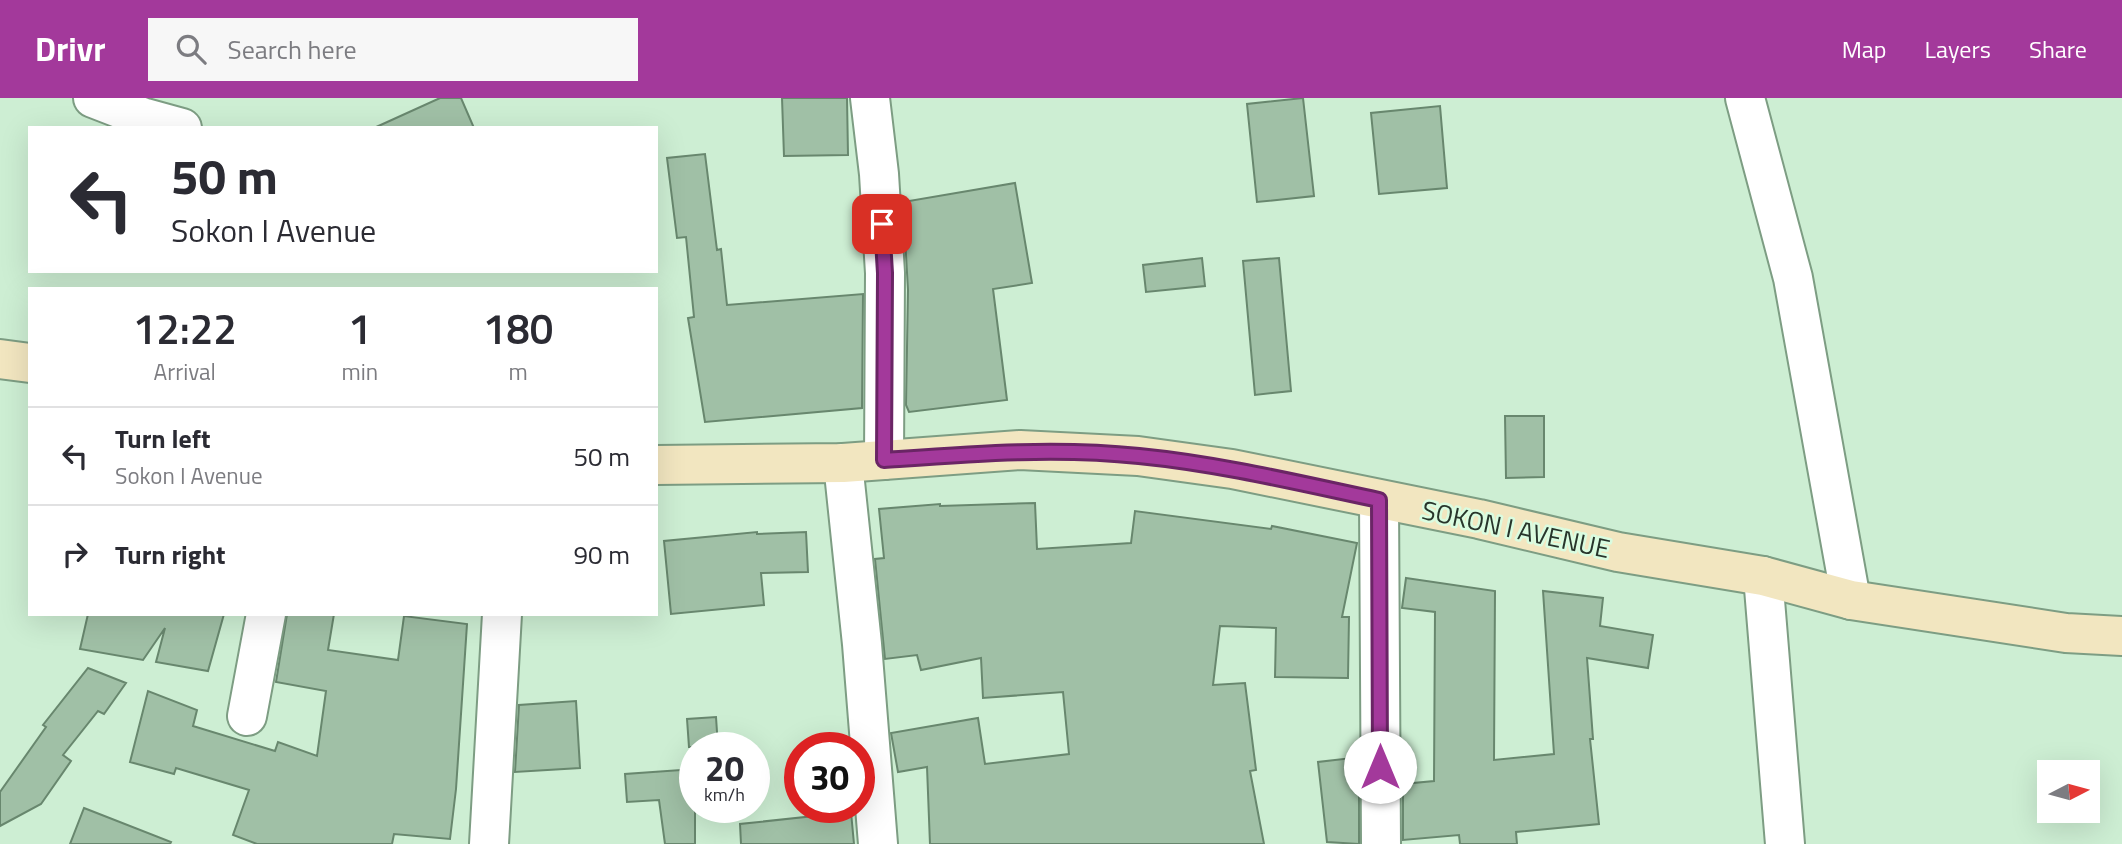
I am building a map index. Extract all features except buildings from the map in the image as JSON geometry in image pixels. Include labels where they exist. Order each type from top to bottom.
[{"type":"street","points":[[93,98],[174,126]]},
{"type":"street","points":[[870,98],[880,174],[885,273],[884,460]]},
{"type":"street","points":[[1745,98],[1793,278],[1852,600]]},
{"type":"street","points":[[0,359],[28,363]]},
{"type":"street","name":"SOKON I AVENUE","points":[[658,465],[843,463],[1020,450],[1138,456],[1232,468],[1479,519],[1618,552],[1763,576],[1852,600],[2066,633],[2122,636]]},
{"type":"street","points":[[843,463],[862,644],[878,844]]},
{"type":"street","points":[[1379,500],[1381,844]]},
{"type":"street","points":[[1763,576],[1785,844]]},
{"type":"street","points":[[247,716],[266,616]]},
{"type":"street","points":[[488,844],[502,616]]},
{"type":"route","points":[[882,224],[885,273],[884,460],[1020,450],[1138,456],[1232,468],[1379,500],[1380,767]]}]
